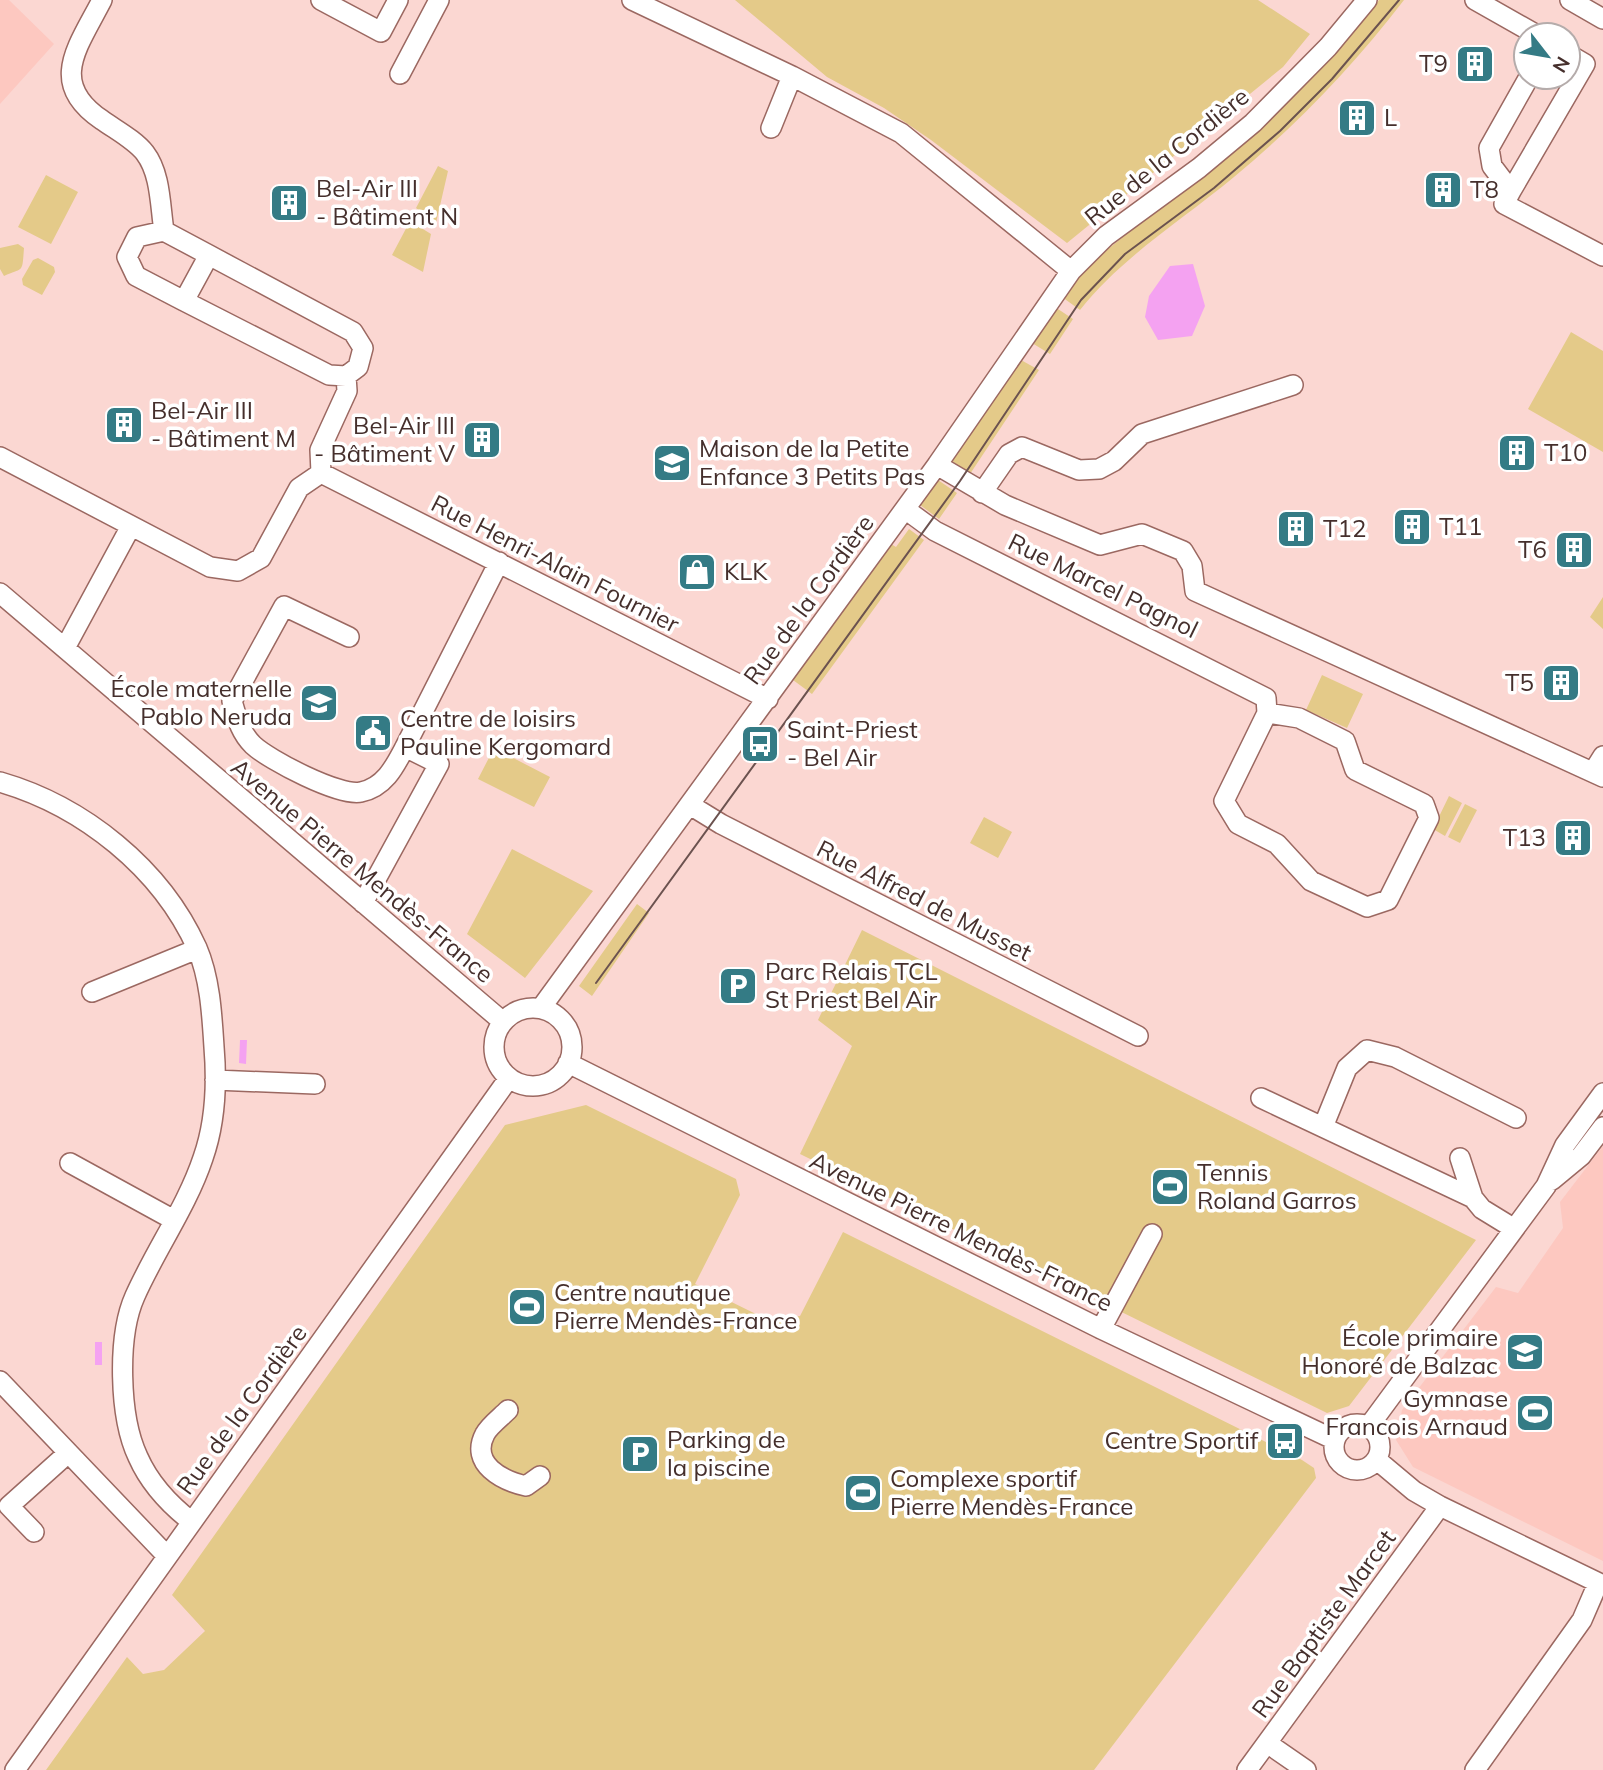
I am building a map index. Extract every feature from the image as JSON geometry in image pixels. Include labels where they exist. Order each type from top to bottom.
[{"type":"street","points":[[102,0],[69,70],[75,96],[95,115],[144,152],[154,169],[164,231]]},
{"type":"street","points":[[321,0],[382,32],[398,0]]},
{"type":"street","points":[[400,74],[439,0]]},
{"type":"street","points":[[632,0],[792,76],[901,134],[1071,271]]},
{"type":"street","name":"Rue de la Cordière","points":[[541,1008],[937,465],[1071,271],[1106,236],[1199,168],[1253,123],[1319,57],[1367,0]]},
{"type":"street","points":[[1475,0],[1512,21]]},
{"type":"street","points":[[1570,0],[1603,19]]},
{"type":"street","points":[[771,128],[792,76]]},
{"type":"street","points":[[1511,191],[1492,166],[1489,148],[1521,91]]},
{"type":"street","points":[[1569,91],[1504,204],[1603,256]]},
{"type":"street","points":[[164,231],[209,255],[353,332],[363,348],[358,367],[346,376],[329,375],[136,276],[127,257],[137,237],[164,231]]},
{"type":"street","points":[[184,301],[209,255]]},
{"type":"street","points":[[0,457],[210,567],[238,571],[261,558],[299,488],[321,472],[320,450],[347,391],[346,376]]},
{"type":"street","points":[[982,493],[1009,454],[1022,447],[1079,470],[1099,468],[1114,461],[1142,434],[1293,384]]},
{"type":"street","points":[[937,465],[982,493],[1100,545],[1142,534],[1183,551],[1192,566],[1195,591],[1600,768]]},
{"type":"street","name":"Rue Henri-Alain Fournier","points":[[321,472],[768,699]]},
{"type":"street","name":"Rue Marcel Pagnol","points":[[905,509],[935,531],[1252,688],[1266,698],[1267,713]]},
{"type":"street","points":[[65,648],[131,526]]},
{"type":"street","points":[[349,637],[284,606],[232,701],[240,728],[254,746],[321,784],[343,792],[360,792],[380,784],[393,770],[499,562]]},
{"type":"street","name":"Avenue Pierre Mendès-France","points":[[0,593],[135,711],[502,1021]]},
{"type":"street","points":[[1267,713],[1299,718],[1345,741],[1355,770],[1424,804],[1429,818],[1388,900],[1367,907],[1311,881],[1277,844],[1238,824],[1224,801],[1267,713]]},
{"type":"street","points":[[363,903],[439,764],[405,747]]},
{"type":"street","points":[[0,782],[70,809],[107,835],[150,880],[181,919],[197,949],[212,1015],[215,1080],[204,1157],[134,1298],[124,1334],[122,1377],[137,1456],[158,1488],[192,1522]]},
{"type":"street","name":"Rue Alfred de Musset","points":[[690,805],[1138,1036]]},
{"type":"street","points":[[92,992],[197,949]]},
{"type":"street","points":[[541,1008],[554,1013],[567,1030],[572,1051],[568,1063],[558,1077],[547,1083],[524,1085],[509,1078],[496,1062],[494,1041],[502,1021],[523,1009],[541,1008]]},
{"type":"street","points":[[1323,1127],[1347,1068],[1367,1050],[1395,1057],[1516,1118]]},
{"type":"street","name":"Avenue Pierre Mendès-France","points":[[568,1063],[1101,1329],[1335,1440]]},
{"type":"street","name":"Rue de la Cordière","points":[[15,1770],[509,1078]]},
{"type":"street","points":[[215,1080],[315,1084]]},
{"type":"street","points":[[1546,1186],[1565,1145],[1603,1093]]},
{"type":"street","points":[[1261,1098],[1473,1198]]},
{"type":"street","points":[[1369,1426],[1513,1228],[1546,1186],[1581,1156],[1603,1127]]},
{"type":"street","points":[[1460,1158],[1473,1198],[1482,1209],[1513,1228]]},
{"type":"street","points":[[70,1163],[174,1220]]},
{"type":"street","points":[[1101,1329],[1153,1234]]},
{"type":"street","points":[[0,1381],[167,1556]]},
{"type":"street","points":[[508,1410],[485,1434],[481,1452],[487,1468],[509,1482],[526,1486],[540,1476]]},
{"type":"street","points":[[1356,1423],[1369,1426],[1378,1435],[1381,1448],[1377,1460],[1367,1468],[1355,1470],[1344,1466],[1337,1458],[1335,1440],[1343,1428],[1356,1423]]},
{"type":"street","points":[[34,1532],[9,1506],[67,1454]]},
{"type":"street","points":[[1377,1460],[1414,1490],[1440,1506],[1601,1584],[1582,1620],[1475,1770]]},
{"type":"street","name":"Rue Baptiste Marcet","points":[[1247,1770],[1440,1506]]},
{"type":"street","points":[[1267,1743],[1306,1770]]},
{"type":"shaded area","points":[[0,0],[9,0],[54,44],[0,104]]},
{"type":"shaded area","points":[[735,0],[1258,0],[1310,34],[1283,67],[1067,243],[931,140],[884,108],[827,77]]},
{"type":"shaded area","points":[[1379,0],[1404,0],[1345,71],[1280,137],[1134,256],[1080,310],[1062,297],[1093,262],[1203,177],[1274,115],[1339,48]]},
{"type":"shaded area","points":[[438,166],[448,171],[436,223],[416,208]]},
{"type":"shaded area","points":[[46,175],[78,192],[51,244],[18,227]]},
{"type":"shaded area","points":[[410,221],[431,234],[423,272],[392,255]]},
{"type":"shaded area","points":[[18,244],[24,248],[22,266],[4,276],[0,269],[0,248]]},
{"type":"shaded area","points":[[38,258],[54,267],[55,272],[42,295],[23,285],[22,279],[33,260]]},
{"type":"shaded area","points":[[1193,264],[1205,306],[1192,336],[1158,340],[1145,317],[1149,296],[1170,266]]},
{"type":"shaded area","points":[[1055,307],[1073,319],[1050,354],[1032,343]]},
{"type":"shaded area","points":[[1571,332],[1603,351],[1603,452],[1528,409]]},
{"type":"shaded area","points":[[1021,360],[1039,370],[970,474],[952,461]]},
{"type":"shaded area","points":[[938,480],[957,493],[939,519],[920,505]]},
{"type":"shaded area","points":[[909,529],[924,540],[812,694],[793,680],[891,544],[896,547]]},
{"type":"shaded area","points":[[1603,597],[1603,629],[1590,617]]},
{"type":"shaded area","points":[[1322,675],[1363,694],[1347,728],[1306,710]]},
{"type":"shaded area","points":[[494,748],[550,777],[534,807],[478,779]]},
{"type":"shaded area","points":[[1449,796],[1462,803],[1445,836],[1433,829]]},
{"type":"shaded area","points":[[1465,804],[1477,810],[1460,843],[1448,837]]},
{"type":"shaded area","points":[[984,817],[1012,832],[998,858],[970,843]]},
{"type":"shaded area","points":[[512,849],[593,891],[525,978],[467,934]]},
{"type":"shaded area","points":[[637,904],[649,913],[592,996],[579,986]]},
{"type":"shaded area","name":"Tennis Roland Garros","points":[[862,930],[1476,1240],[1349,1406],[1327,1413],[800,1154],[852,1046],[818,1020]]},
{"type":"shaded area","points":[[240,1040],[247,1040],[246,1064],[239,1063]]},
{"type":"shaded area","name":"Complexe sportif Pierre Mendès-France","points":[[586,1105],[736,1179],[740,1195],[695,1284],[766,1319],[800,1316],[843,1232],[1302,1460],[1314,1468],[1316,1478],[1094,1770],[46,1770],[127,1657],[143,1674],[164,1670],[205,1631],[172,1595],[505,1125]]},
{"type":"shaded area","name":"École primaire Honoré de Balzac","points":[[1603,1146],[1603,1561],[1413,1467],[1396,1440],[1402,1410],[1496,1287],[1518,1293],[1563,1228],[1560,1202]]},
{"type":"shaded area","points":[[95,1342],[102,1342],[102,1365],[95,1365]]},
{"type":"tram line","points":[[596,983],[960,481],[1081,300],[1125,254],[1214,188],[1280,131],[1332,79],[1399,0]]},
{"type":"place","name":"T9","points":[[1475,64]]},
{"type":"place","name":"L","points":[[1357,118]]},
{"type":"place","name":"T8","points":[[1443,190]]},
{"type":"place","name":"Bel-Air III - Bâtiment N","points":[[289,203]]},
{"type":"place","name":"Bel-Air III - Bâtiment M","points":[[124,425]]},
{"type":"place","name":"Bel-Air III - Bâtiment V","points":[[482,440]]},
{"type":"place","name":"T10","points":[[1517,453]]},
{"type":"place","name":"Maison de la Petite Enfance 3 Petits Pas","points":[[672,463]]},
{"type":"place","name":"T11","points":[[1412,527]]},
{"type":"place","name":"T12","points":[[1296,529]]},
{"type":"place","name":"T6","points":[[1574,550]]},
{"type":"place","name":"KLK","points":[[697,572]]},
{"type":"place","name":"T5","points":[[1561,683]]},
{"type":"place","name":"École maternelle Pablo Neruda","points":[[319,703]]},
{"type":"place","name":"Centre de loisirs Pauline Kergomard","points":[[373,733]]},
{"type":"place","name":"Saint-Priest - Bel Air","points":[[760,744]]},
{"type":"place","name":"T13","points":[[1573,838]]},
{"type":"place","name":"Parc Relais TCL St Priest Bel Air","points":[[738,986]]},
{"type":"place","name":"Tennis Roland Garros","points":[[1170,1187]]},
{"type":"place","name":"Centre nautique Pierre Mendès-France","points":[[527,1307]]},
{"type":"place","name":"École primaire Honoré de Balzac","points":[[1525,1352]]},
{"type":"place","name":"Gymnase Francois Arnaud","points":[[1535,1413]]},
{"type":"place","name":"Centre Sportif","points":[[1285,1441]]},
{"type":"place","name":"Parking de la piscine","points":[[640,1454]]},
{"type":"place","name":"Complexe sportif Pierre Mendès-France","points":[[863,1493]]}]
